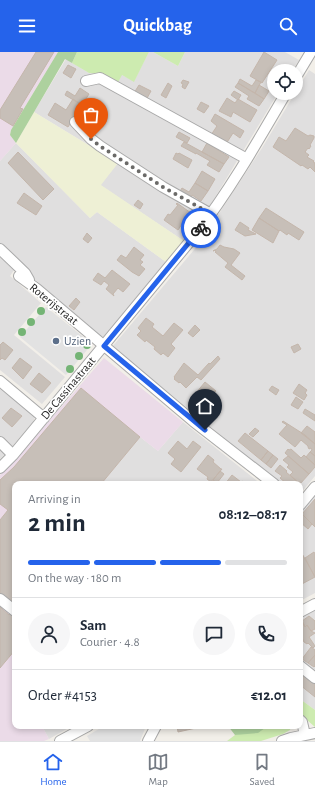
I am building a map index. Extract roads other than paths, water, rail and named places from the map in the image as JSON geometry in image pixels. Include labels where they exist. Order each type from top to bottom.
[{"type":"street","points":[[303,67],[311,56]]},
{"type":"street","points":[[86,81],[100,78],[247,159]]},
{"type":"street","name":"De Cassinastraat","points":[[0,468],[44,418],[196,234],[247,159],[282,100]]},
{"type":"street","points":[[74,122],[100,146],[163,187],[211,214]]},
{"type":"street","points":[[0,249],[26,273],[30,284]]},
{"type":"street","name":"Roterijstraat","points":[[19,276],[37,289],[194,421],[270,481]]},
{"type":"street","points":[[0,381],[44,418]]},
{"type":"street","points":[[0,442],[13,455]]},
{"type":"street","points":[[303,501],[315,487]]},
{"type":"street","points":[[0,599],[12,609]]},
{"type":"street","points":[[303,610],[315,604]]},
{"type":"street","points":[[303,668],[315,678]]},
{"type":"street","points":[[282,741],[310,734],[303,724]]},
{"type":"street","points":[[60,741],[82,729]]},
{"type":"street","points":[[148,741],[154,729]]},
{"type":"place","name":"Uzien","points":[[56,341]]}]
